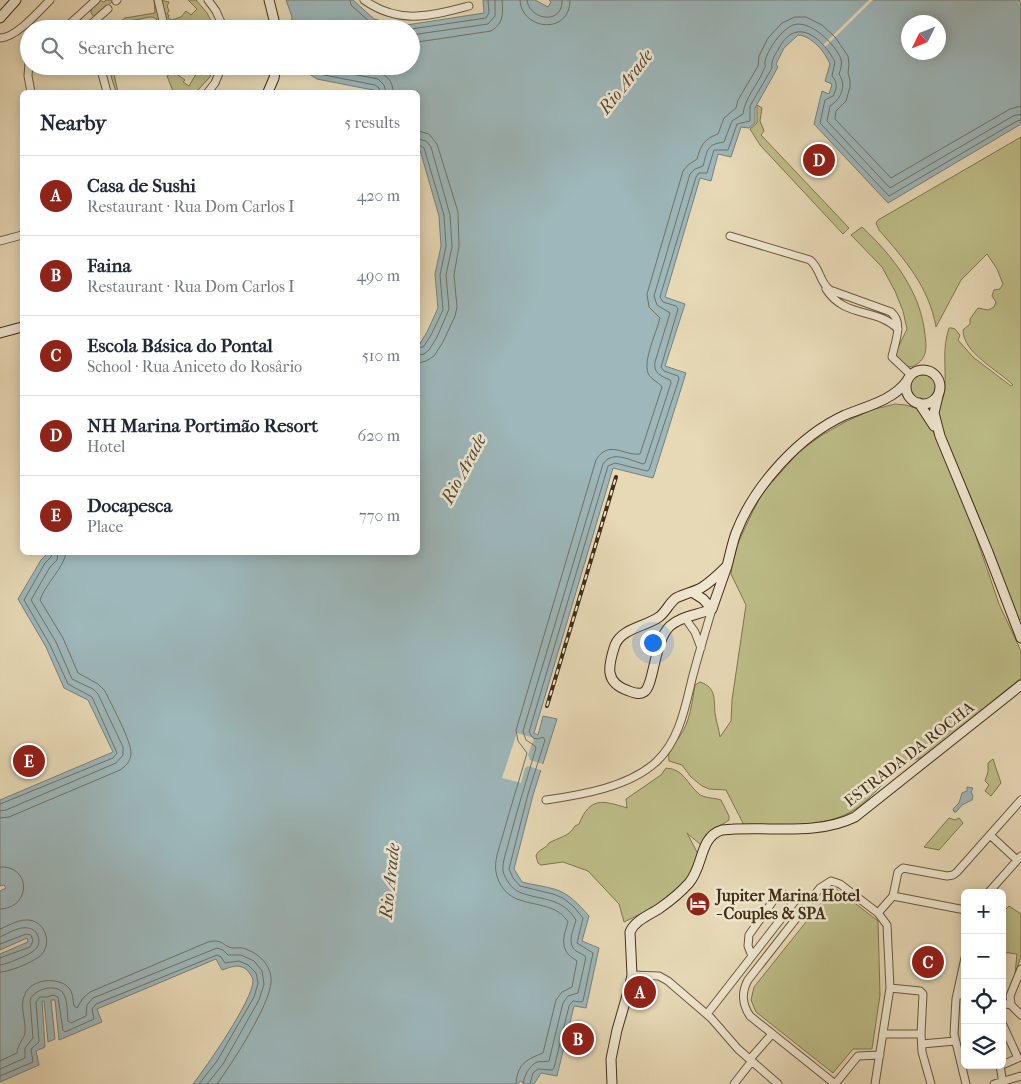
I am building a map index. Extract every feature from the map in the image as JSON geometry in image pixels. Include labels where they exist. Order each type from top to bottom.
[{"type":"street","points":[[0,18],[16,0]]},
{"type":"street","points":[[29,20],[50,0]]},
{"type":"street","points":[[74,20],[96,0]]},
{"type":"street","points":[[158,0],[163,20]]},
{"type":"street","points":[[208,0],[220,20]]},
{"type":"street","points":[[269,0],[274,20]]},
{"type":"street","points":[[364,0],[373,7],[388,14],[401,16],[435,14],[469,6]]},
{"type":"street","points":[[87,8],[90,20]]},
{"type":"street","points":[[98,20],[108,9]]},
{"type":"street","points":[[0,38],[6,38],[20,28]]},
{"type":"street","points":[[28,75],[32,90]]},
{"type":"street","points":[[102,75],[106,90]]},
{"type":"street","points":[[210,90],[218,75]]},
{"type":"street","points":[[269,90],[274,75]]},
{"type":"street","points":[[0,241],[20,236]]},
{"type":"street","points":[[730,236],[810,260],[819,270],[824,286],[837,294],[891,312],[898,320],[898,329],[889,365]]},
{"type":"street","points":[[0,333],[20,328]]},
{"type":"street","points":[[892,357],[909,378]]},
{"type":"street","points":[[546,800],[569,797],[617,784],[636,777],[656,762],[676,734],[712,609],[737,532],[755,495],[777,467],[810,436],[843,416],[896,393],[916,371],[924,369],[934,373],[940,382],[934,413],[940,436],[1021,638]]},
{"type":"street","points":[[909,378],[906,391],[910,398],[917,403],[940,436]]},
{"type":"street","points":[[872,405],[899,399],[917,403],[930,403],[938,396]]},
{"type":"street","points":[[712,609],[685,618],[672,625],[664,634],[647,689],[640,694],[635,693],[619,687],[613,682],[609,668],[616,644],[621,636],[658,618],[675,599],[701,588],[727,566]]},
{"type":"street","points":[[692,592],[703,599],[712,609]]},
{"type":"street","points":[[685,618],[694,632],[701,649]]},
{"type":"street","name":"ESTRADA DA ROCHA","points":[[632,975],[630,936],[632,927],[662,907],[689,883],[698,869],[707,840],[714,834],[722,830],[732,829],[824,827],[846,821],[862,811],[1021,685]]},
{"type":"street","points":[[878,913],[893,896],[900,869],[910,868],[947,876],[953,875],[1021,800]]},
{"type":"street","points":[[990,835],[1019,858],[992,889]]},
{"type":"street","points":[[875,1084],[884,1034],[890,988],[887,925],[878,913],[834,881],[829,882],[820,888],[745,986],[742,994],[745,1010],[835,1084],[858,1056],[880,1055]]},
{"type":"street","points":[[752,956],[748,946],[749,935],[773,901],[777,896],[784,894],[792,904]]},
{"type":"street","points":[[893,896],[961,909]]},
{"type":"street","points":[[707,1014],[798,897]]},
{"type":"street","points":[[1011,1005],[1010,996],[1021,969]]},
{"type":"street","points":[[612,1084],[611,1059],[632,975],[651,975],[663,978],[707,1014],[738,1049],[773,1082]]},
{"type":"street","points":[[890,988],[920,991],[923,994],[921,1034],[924,1061],[932,1084]]},
{"type":"street","points":[[961,995],[955,1012],[955,1041],[966,1084]]},
{"type":"street","points":[[1006,1004],[1011,1005],[1021,1015]]},
{"type":"street","points":[[1006,1032],[1018,1058],[1006,1063]]},
{"type":"street","points":[[734,1084],[772,1034]]},
{"type":"street","points":[[884,1034],[921,1034]]},
{"type":"street","points":[[922,1044],[955,1041]]},
{"type":"street","points":[[1001,1069],[1003,1083]]},
{"type":"street","points":[[994,1084],[1020,1078]]},
{"type":"green space","points":[[99,0],[104,2],[106,0],[114,0],[95,18],[91,13],[91,8]]},
{"type":"green space","points":[[154,0],[157,0],[162,20],[151,17],[122,20],[125,18],[155,13]]},
{"type":"green space","points":[[160,0],[169,2],[167,14],[169,15],[168,18],[172,20],[164,20]]},
{"type":"green space","points":[[188,0],[196,0],[210,20],[172,20],[181,17],[186,11],[191,15],[197,9]]},
{"type":"green space","points":[[111,75],[114,75],[118,90],[115,90]]},
{"type":"green space","points":[[178,75],[189,86],[195,75],[211,75],[198,90],[173,90],[167,76]]},
{"type":"green space","points":[[757,105],[762,108],[760,121],[764,131],[761,135],[849,228],[843,234],[760,145],[750,129],[757,123]]},
{"type":"green space","points":[[1021,137],[1021,619],[1018,620],[982,524],[937,417],[945,391],[945,350],[949,328],[955,329],[960,335],[958,340],[973,357],[1011,386],[1013,385],[975,354],[965,338],[963,330],[970,324],[970,319],[978,308],[988,310],[994,307],[996,302],[992,296],[994,290],[1000,289],[1003,284],[997,269],[987,254],[961,280],[936,327],[933,313],[922,287],[907,263],[879,230],[876,223],[878,220]]},
{"type":"green space","points":[[862,227],[895,263],[918,304],[926,340],[926,349],[921,361],[912,367],[902,363],[895,354],[907,329],[903,311],[895,291],[882,267],[851,235]]},
{"type":"green space","points":[[924,373],[934,377],[938,387],[934,397],[924,401],[914,397],[910,387],[914,377]]},
{"type":"green space","points":[[895,404],[918,409],[933,431],[967,510],[999,604],[1021,651],[1021,678],[924,757],[904,765],[895,772],[863,804],[854,810],[842,816],[815,823],[800,825],[744,825],[726,790],[709,789],[702,786],[691,777],[682,765],[669,761],[669,753],[686,725],[695,685],[700,682],[712,690],[720,737],[731,721],[732,700],[746,605],[731,574],[738,543],[763,492],[800,451],[822,435],[845,422],[871,410]]},
{"type":"green space","points":[[993,759],[1001,783],[991,796],[985,791],[989,785],[985,781],[988,763]]},
{"type":"green space","points":[[666,768],[681,774],[701,795],[721,800],[729,820],[709,832],[701,845],[687,833],[698,854],[686,882],[659,905],[624,922],[619,904],[588,871],[563,862],[541,865],[538,863],[536,856],[549,843],[573,830],[592,805],[604,802],[627,808],[626,799],[661,775]]},
{"type":"green space","points":[[949,818],[955,820],[959,818],[963,823],[939,850],[924,847]]},
{"type":"green space","points":[[834,887],[878,921],[880,995],[872,1049],[853,1049],[833,1073],[756,1012],[751,1000],[754,987]]},
{"type":"green space","points":[[1009,906],[1021,914],[1021,956],[1015,974],[1017,954],[1006,953],[1006,909]]},
{"type":"water","points":[[286,0],[353,0],[374,19],[378,20],[292,20]]},
{"type":"water","name":"Rio Arade","points":[[483,0],[535,0],[548,7],[551,2],[549,0],[1019,0],[1021,2],[1021,124],[888,203],[814,124],[822,91],[829,94],[832,84],[825,81],[830,64],[813,41],[798,35],[784,48],[776,64],[778,67],[755,108],[755,123],[749,128],[741,127],[731,157],[718,154],[711,181],[700,178],[665,297],[685,304],[665,366],[686,373],[653,478],[613,468],[534,733],[538,735],[543,716],[557,719],[533,795],[514,869],[522,882],[550,888],[569,896],[589,916],[582,941],[599,948],[586,1008],[574,1006],[557,1076],[541,1073],[534,1084],[526,1084],[520,1081],[518,1084],[193,1084],[238,1017],[246,1002],[253,980],[248,971],[241,967],[235,966],[222,970],[216,959],[97,1009],[102,1022],[59,1040],[55,1000],[51,1000],[55,1039],[48,1042],[44,1001],[42,1001],[45,1047],[36,1051],[39,1065],[0,1082],[0,954],[28,942],[27,938],[0,950],[0,891],[6,888],[4,885],[0,886],[0,800],[113,752],[88,700],[64,688],[46,647],[18,599],[41,560],[46,555],[420,555],[420,344],[438,308],[435,274],[441,246],[439,216],[420,150],[420,90],[373,90],[317,79],[311,75],[420,75],[420,23],[484,13]]},
{"type":"water","points":[[967,787],[973,788],[971,792],[972,800],[954,812],[953,809],[959,803],[962,793],[967,791]]},
{"type":"pier","points":[[869,0],[873,0],[825,47],[823,45]]},
{"type":"pier","points":[[517,733],[534,738],[528,755],[530,760],[546,765],[544,771],[528,766],[525,768],[521,783],[502,778]]},
{"type":"railway","points":[[547,706],[616,477]]},
{"type":"place","name":"NH Marina Portimão Resort","points":[[819,160]]},
{"type":"place","name":"Docapesca","points":[[29,761]]},
{"type":"place","name":"Jupiter Marina Hotel - Couples & SPA","points":[[698,904]]},
{"type":"place","name":"Escola Básica do Pontal","points":[[928,962]]},
{"type":"place","name":"Casa de Sushi","points":[[640,992]]},
{"type":"place","name":"Faina","points":[[578,1039]]}]
